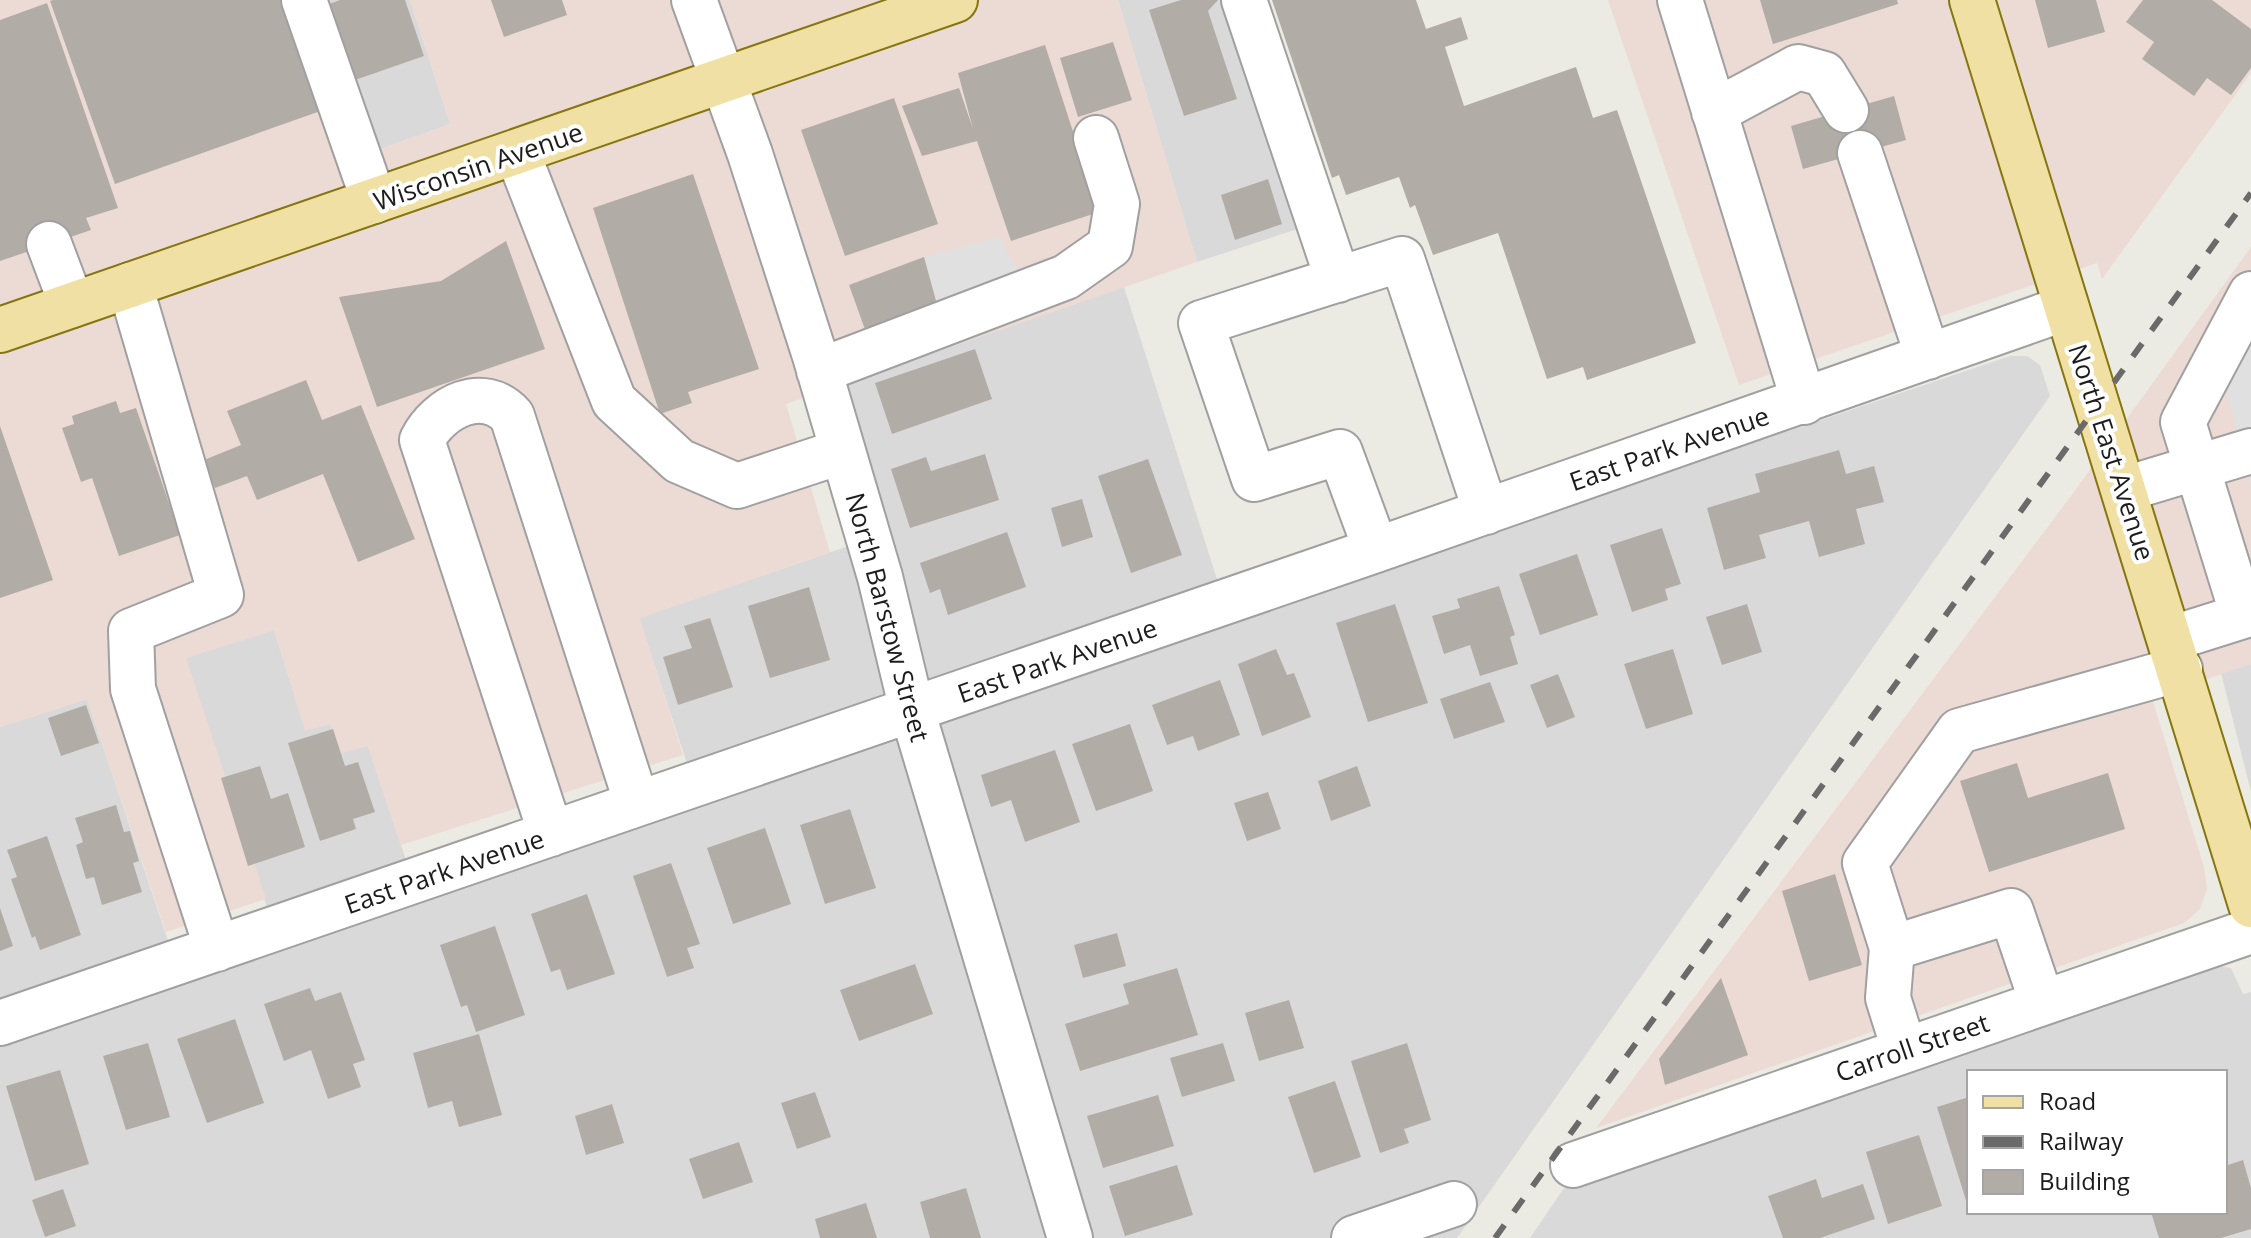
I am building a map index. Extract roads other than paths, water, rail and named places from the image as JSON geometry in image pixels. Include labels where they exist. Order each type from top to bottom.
[{"type":"main road","name":"Wisconsin Avenue","points":[[0,330],[955,0]]},
{"type":"main road","name":"North East Avenue","points":[[1972,0],[2249,891]]},
{"type":"street","points":[[304,0],[374,201]]},
{"type":"street","name":"North Barstow Street","points":[[694,0],[750,154],[819,371],[880,577],[912,710],[1070,1238]]},
{"type":"street","points":[[1244,0],[1338,280]]},
{"type":"street","points":[[1680,0],[1804,402]]},
{"type":"street","points":[[1714,112],[1798,67],[1824,74],[1846,110]]},
{"type":"street","points":[[819,371],[1066,277],[1110,246],[1117,204],[1096,138]]},
{"type":"street","points":[[517,152],[614,401],[624,411],[679,461],[737,486],[843,451]]},
{"type":"street","points":[[1860,153],[1928,357]]},
{"type":"street","points":[[49,244],[72,305]]},
{"type":"street","points":[[1376,550],[1340,452],[1254,479],[1201,323],[1402,259],[1486,512]]},
{"type":"street","points":[[130,285],[221,595],[131,631],[133,689],[217,949]]},
{"type":"street","points":[[1904,1049],[1888,998],[1892,948],[1865,863],[1959,731],[2175,654],[2247,619],[2238,558],[2196,467],[2183,422],[2238,338],[2251,294]]},
{"type":"street","name":"East Park Avenue","points":[[0,1023],[1804,402],[2066,308]]},
{"type":"street","points":[[551,834],[422,440],[432,420],[455,405],[483,399],[502,404],[512,416],[637,804]]},
{"type":"street","points":[[2125,489],[2251,451]]},
{"type":"street","points":[[1892,948],[2011,911],[2042,1002]]},
{"type":"street","name":"Carroll Street","points":[[1573,1165],[2251,931]]},
{"type":"street","points":[[1354,1238],[1454,1204]]},
{"type":"railway","points":[[1495,1238],[2251,193]]}]
